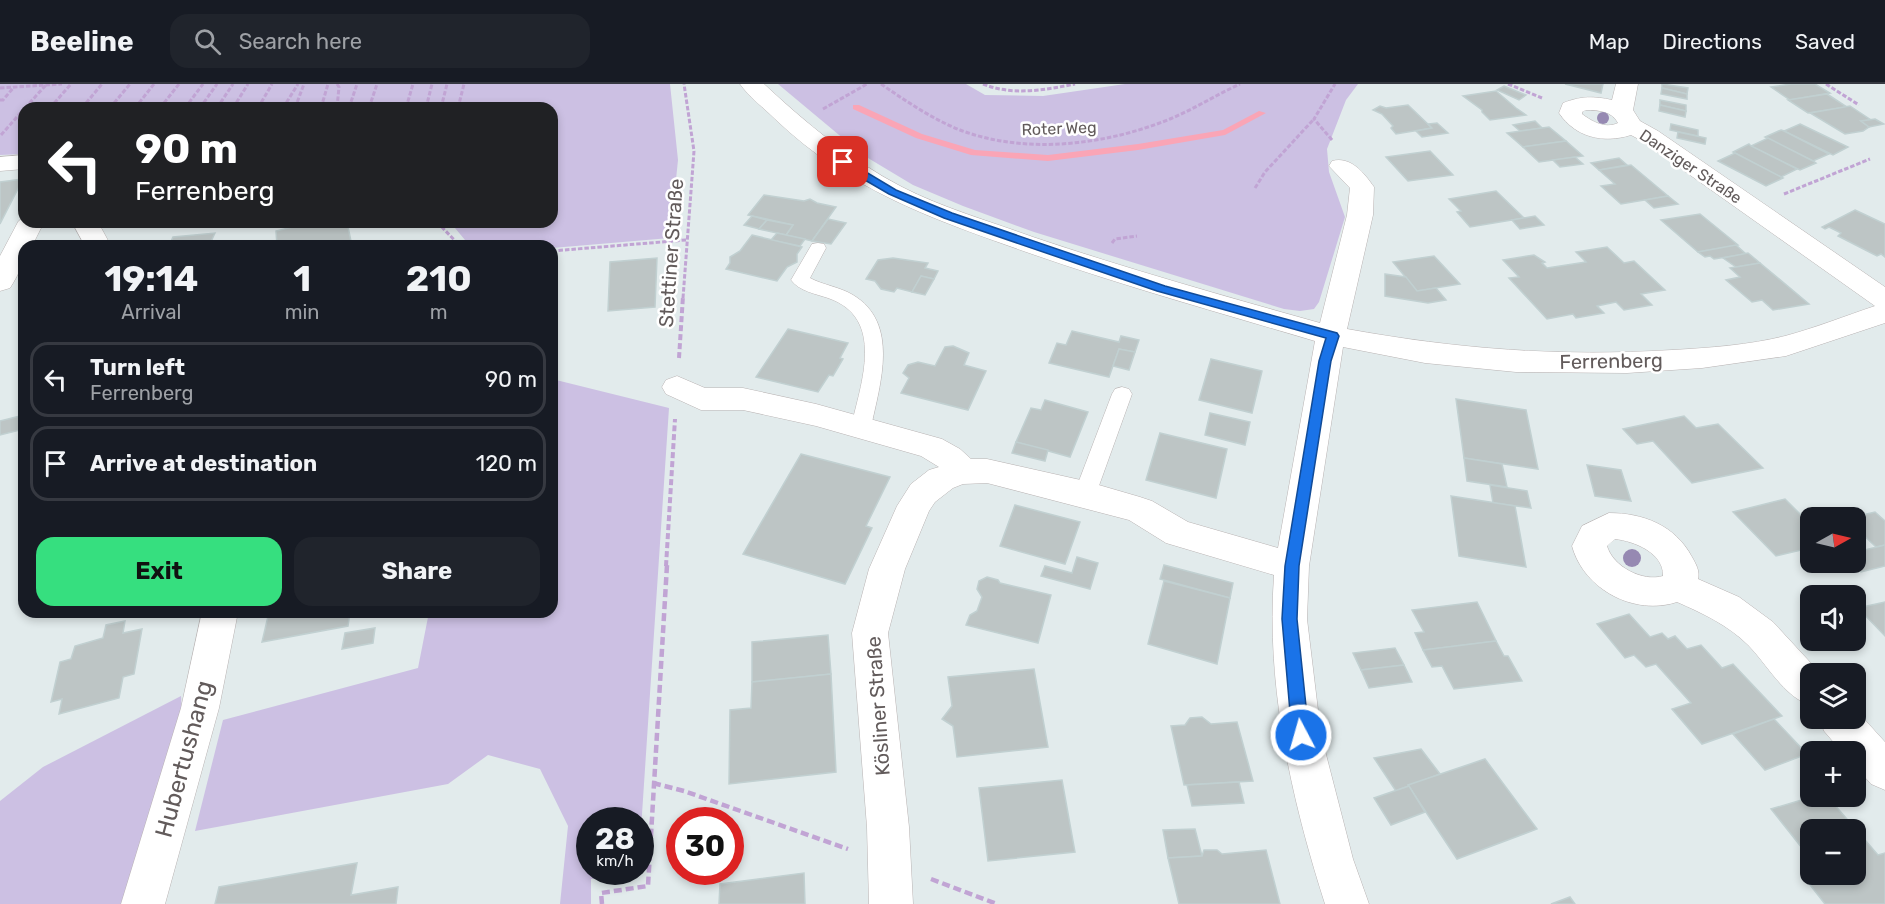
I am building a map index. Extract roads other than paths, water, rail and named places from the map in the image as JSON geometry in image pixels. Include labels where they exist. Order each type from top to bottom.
[{"type":"street","name":"Ferrenberg","points":[[751,84],[797,127],[843,162],[883,186],[948,216],[1161,288],[1333,336],[1425,353],[1516,362],[1627,363],[1702,358],[1786,346],[1885,313]]},
{"type":"street","name":"Danziger Straße","points":[[1572,108],[1572,117],[1577,122],[1594,130],[1622,131],[1627,84]]},
{"type":"street","name":"Danziger Straße","points":[[1625,118],[1885,300]]},
{"type":"street","points":[[0,164],[18,162]]},
{"type":"street","points":[[1341,166],[1362,187],[1359,215],[1333,336],[1325,361],[1292,566],[1289,619],[1301,735],[1332,859],[1347,904]]},
{"type":"street","points":[[0,282],[18,247]]},
{"type":"street","points":[[677,387],[701,399],[743,399],[861,427],[931,447],[949,456],[963,472],[987,471],[1085,494],[1140,510],[1178,533],[1292,566]]},
{"type":"street","name":"Kösliner Straße","points":[[891,904],[870,633],[887,569],[914,506],[923,493],[940,479],[963,472]]},
{"type":"street","points":[[1676,585],[1726,608],[1760,633],[1800,677]]},
{"type":"street","name":"Hubertushang","points":[[143,904],[200,708],[219,618]]},
{"type":"street","points":[[1848,729],[1885,771]]},
{"type":"lane","points":[[818,248],[800,280],[810,287],[847,299],[865,312],[872,330],[875,356],[861,427]]},
{"type":"lane","points":[[1085,494],[1122,394]]},
{"type":"waterway","points":[[856,107],[919,136],[974,153],[1048,158],[1138,147],[1225,132],[1262,113]]}]
